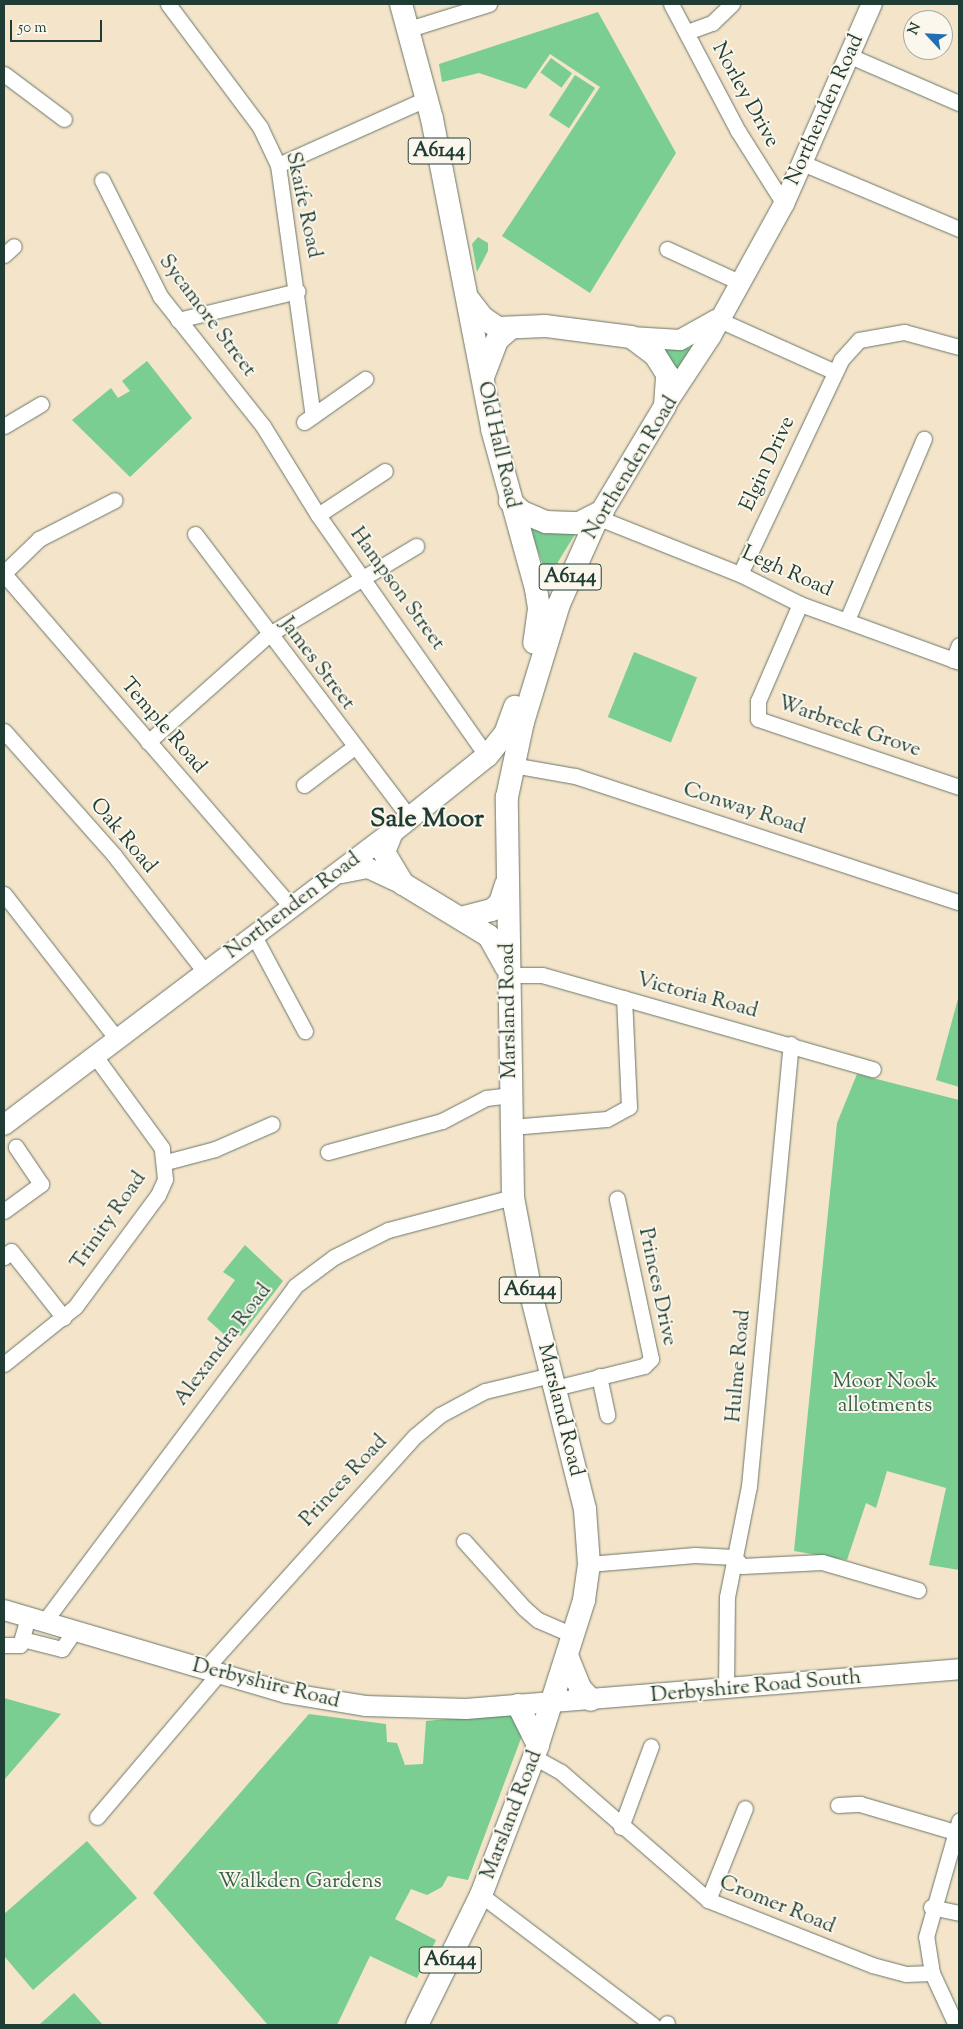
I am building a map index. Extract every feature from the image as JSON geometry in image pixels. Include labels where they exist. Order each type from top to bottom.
[{"type":"main road","name":"Old Hall Road","points":[[401,4],[428,98],[483,378],[510,501],[536,589]]},
{"type":"main road","name":"Northenden Road","points":[[512,765],[556,611],[601,514],[784,204],[800,162],[872,4]]},
{"type":"main road","name":"Old Hall Road","points":[[469,300],[490,324],[511,328]]},
{"type":"main road","name":"Northenden Road","points":[[631,337],[680,340],[717,319]]},
{"type":"main road","name":"A6144","points":[[511,328],[545,326],[631,337],[656,354],[667,374],[665,406]]},
{"type":"main road","points":[[483,378],[497,340],[511,328]]},
{"type":"main road","points":[[510,501],[522,512],[546,522],[579,523],[601,514]]},
{"type":"main road","name":"Northenden Road","points":[[4,1125],[291,907],[337,875],[487,756],[505,734],[530,659],[539,609],[536,589]]},
{"type":"main road","name":"Marsland Road","points":[[417,2025],[481,1895],[536,1751],[575,1636],[589,1564],[585,1509],[553,1382],[513,1197],[508,975],[507,798],[512,765]]},
{"type":"main road","points":[[392,832],[384,852],[403,884]]},
{"type":"main road","points":[[337,875],[368,868],[403,884]]},
{"type":"main road","name":"A6144","points":[[465,917],[483,914],[500,903],[508,879]]},
{"type":"main road","name":"A6144","points":[[403,884],[465,917],[496,944],[508,975]]},
{"type":"main road","name":"Derbyshire Road","points":[[4,1610],[313,1700],[344,1704],[466,1709],[553,1703]]},
{"type":"main road","points":[[568,1658],[580,1688],[591,1700]]},
{"type":"main road","name":"Derbyshire Road South","points":[[553,1703],[726,1690],[959,1668]]},
{"type":"main road","points":[[518,1705],[532,1726],[536,1751]]},
{"type":"street","name":"Skaife Road","points":[[168,4],[260,127],[278,165],[298,291],[308,419],[365,379]]},
{"type":"street","points":[[409,29],[489,4]]},
{"type":"street","name":"Norley Drive","points":[[671,4],[738,132],[784,204]]},
{"type":"street","points":[[687,32],[712,23],[732,4]]},
{"type":"street","points":[[848,55],[959,103]]},
{"type":"street","points":[[4,74],[64,119]]},
{"type":"street","points":[[278,165],[428,98]]},
{"type":"street","points":[[800,162],[959,228]]},
{"type":"street","name":"Sycamore Street","points":[[102,180],[116,202],[139,260],[178,320],[263,426],[273,446]]},
{"type":"street","points":[[667,249],[739,282]]},
{"type":"street","points":[[178,320],[298,291]]},
{"type":"street","points":[[717,319],[835,372]]},
{"type":"street","name":"Elgin Drive","points":[[740,574],[835,372],[859,340],[889,331],[959,347]]},
{"type":"street","points":[[4,426],[42,404]]},
{"type":"street","points":[[847,620],[924,439]]},
{"type":"street","name":"Hampson Street","points":[[273,446],[361,578],[429,671],[487,756]]},
{"type":"street","points":[[318,515],[385,471]]},
{"type":"street","points":[[4,573],[39,539],[115,500]]},
{"type":"street","name":"Legh Road","points":[[601,514],[740,574],[800,604],[956,661]]},
{"type":"street","name":"James Street","points":[[195,534],[268,635],[410,818]]},
{"type":"street","points":[[148,742],[268,635],[416,546]]},
{"type":"street","name":"Temple Road","points":[[4,573],[291,907]]},
{"type":"street","name":"Warbreck Grove","points":[[800,604],[758,701],[758,719],[959,787]]},
{"type":"street","points":[[956,661],[959,645]]},
{"type":"street","name":"Oak Road","points":[[4,731],[114,855],[205,972]]},
{"type":"street","points":[[304,785],[354,747]]},
{"type":"street","name":"Conway Road","points":[[512,765],[575,776],[959,902]]},
{"type":"street","points":[[4,894],[117,1039]]},
{"type":"street","points":[[254,936],[305,1031]]},
{"type":"street","name":"Victoria Road","points":[[508,975],[542,975],[791,1044],[873,1069]]},
{"type":"street","points":[[511,1127],[607,1119],[629,1107],[624,998]]},
{"type":"street","name":"Hulme Road","points":[[726,1690],[727,1597],[734,1557],[739,1548],[749,1486],[791,1044]]},
{"type":"street","name":"Trinity Road","points":[[4,1364],[64,1318],[158,1195],[166,1162],[153,1132],[94,1056]]},
{"type":"street","points":[[328,1152],[416,1130],[486,1098],[511,1095]]},
{"type":"street","points":[[166,1162],[215,1149],[272,1124]]},
{"type":"street","points":[[4,1211],[41,1184],[16,1147]]},
{"type":"street","name":"Alexandra Road","points":[[36,1620],[295,1286],[334,1257],[388,1230],[513,1197]]},
{"type":"street","name":"Princes Drive","points":[[553,1382],[599,1376],[644,1366],[651,1353],[617,1199]]},
{"type":"street","points":[[6,1250],[64,1318]]},
{"type":"street","points":[[599,1376],[607,1414]]},
{"type":"street","name":"Princes Road","points":[[97,1817],[212,1671],[414,1436],[440,1415],[485,1391],[553,1382]]},
{"type":"street","points":[[464,1541],[524,1608],[538,1620],[575,1636]]},
{"type":"street","points":[[589,1564],[695,1555],[734,1557],[742,1566],[822,1562],[918,1590]]},
{"type":"street","points":[[4,1645],[16,1648],[36,1620]]},
{"type":"street","points":[[22,1639],[62,1649],[74,1631]]},
{"type":"street","points":[[620,1827],[650,1746]]},
{"type":"street","name":"Cromer Road","points":[[536,1751],[620,1827],[708,1900],[872,1964],[906,1974],[932,1973]]},
{"type":"street","points":[[838,1805],[860,1804],[957,1826],[931,1907],[926,1937],[932,1973],[956,2025]]},
{"type":"street","points":[[708,1900],[744,1808]]},
{"type":"street","points":[[481,1895],[662,2024]]},
{"type":"street","points":[[931,1907],[959,1913]]},
{"type":"green space","points":[[598,12],[676,153],[590,293],[502,236],[600,87],[550,54],[526,89],[479,73],[442,82],[439,64]]},
{"type":"green space","points":[[551,58],[572,73],[561,88],[540,73]]},
{"type":"green space","points":[[575,75],[595,88],[569,128],[549,115]]},
{"type":"green space","points":[[478,237],[488,243],[488,251],[477,272],[472,244]]},
{"type":"green space","points":[[692,348],[677,380],[661,349]]},
{"type":"green space","points":[[147,361],[192,418],[130,477],[72,420],[111,388],[118,398],[130,391],[122,381]]},
{"type":"green space","points":[[529,527],[577,531],[558,562],[548,590],[544,588],[542,562]]},
{"type":"green space","points":[[634,652],[697,677],[671,742],[608,717]]},
{"type":"green space","points":[[959,995],[959,1087],[936,1080]]},
{"type":"green space","name":"Moor Nook allotments","points":[[857,1074],[959,1100],[959,1570],[929,1565],[946,1488],[887,1471],[876,1508],[866,1503],[847,1560],[794,1551],[837,1123]]},
{"type":"green space","points":[[245,1245],[283,1281],[241,1336],[231,1329],[226,1336],[207,1319],[235,1280],[223,1272]]},
{"type":"green space","points":[[4,1698],[61,1714],[4,1780]]},
{"type":"green space","name":"Walkden Gardens","points":[[513,1713],[523,1733],[468,1880],[448,1876],[442,1887],[427,1895],[411,1889],[395,1919],[436,1940],[417,1978],[370,1956],[337,2025],[268,2025],[153,1893],[309,1714],[386,1724],[387,1742],[397,1743],[405,1765],[423,1764],[426,1721]]},
{"type":"green space","points":[[87,1841],[137,1898],[33,1990],[4,1956],[4,1914]]},
{"type":"green space","points":[[74,1993],[103,2025],[39,2025]]},
{"type":"district","name":"Sale Moor","points":[[427,820]]}]
